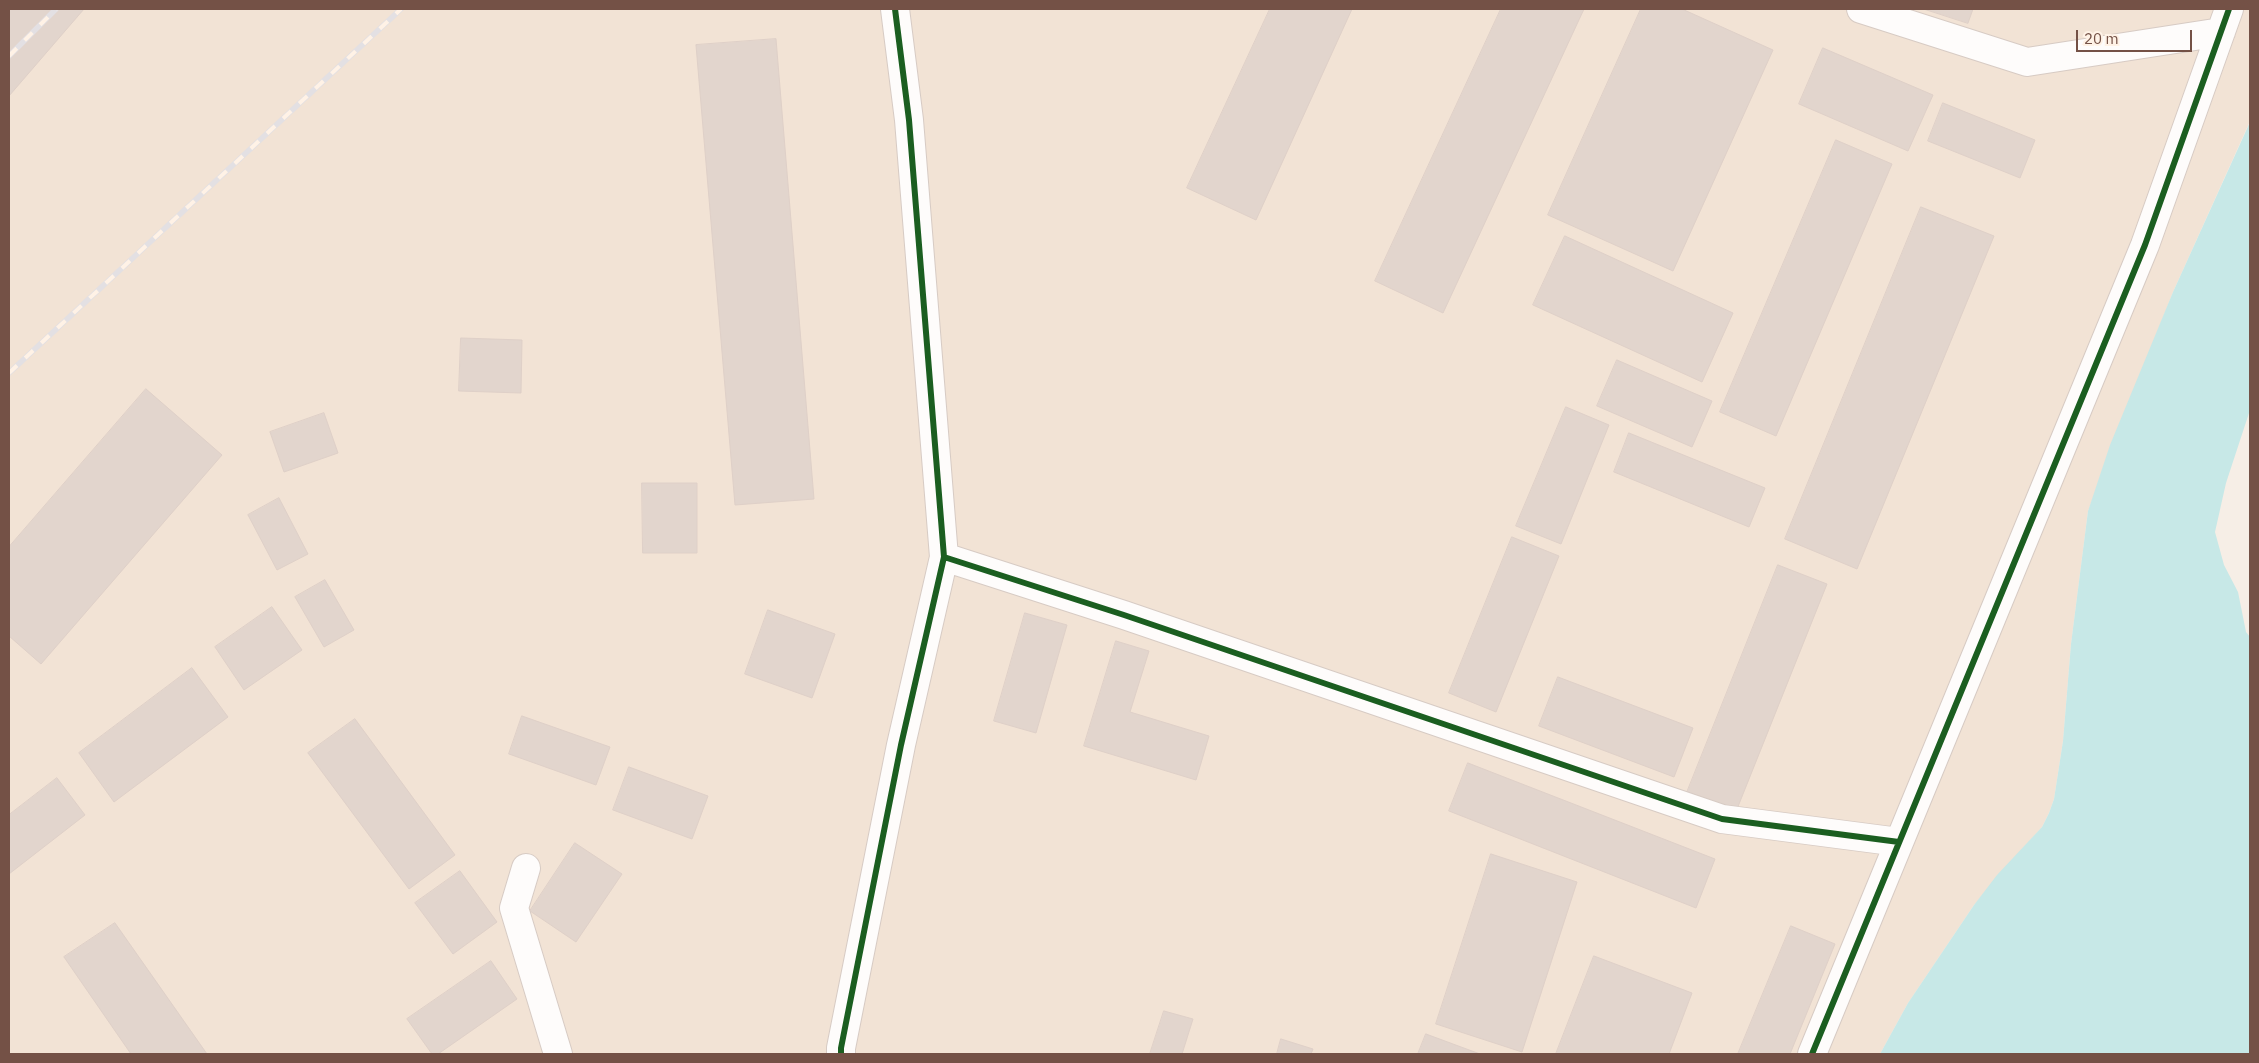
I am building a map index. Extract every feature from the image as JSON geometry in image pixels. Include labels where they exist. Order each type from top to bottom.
[{"type":"street","points":[[841,1054],[901,744],[944,557],[909,120],[895,9]]},
{"type":"street","points":[[1861,9],[2027,62],[2225,20]]},
{"type":"street","points":[[1812,1054],[2144,245],[2225,20]]},
{"type":"street","points":[[944,557],[1124,615],[1722,819],[1899,842]]},
{"type":"street","points":[[526,868],[514,908],[558,1054]]},
{"type":"shaded area","points":[[9,9],[2250,9],[2250,121],[2173,292],[2088,511],[2071,644],[2063,741],[2054,799],[2049,813],[2042,827],[1974,905],[1908,1003],[1880,1054],[9,1054]]},
{"type":"water","points":[[2250,122],[2250,410],[2226,483],[2215,532],[2224,565],[2238,592],[2246,632],[2250,637],[2250,1054],[1880,1054],[1908,1003],[1974,905],[1997,875],[2042,827],[2049,813],[2054,799],[2063,741],[2071,644],[2088,511],[2110,445],[2173,292]]},
{"type":"building","points":[[9,9],[84,9],[9,96]]},
{"type":"building","points":[[1270,9],[1352,9],[1256,220],[1187,188]]},
{"type":"building","points":[[1501,9],[1584,9],[1443,313],[1375,281]]},
{"type":"building","points":[[1641,9],[1682,9],[1773,50],[1673,271],[1548,215]]},
{"type":"building","points":[[1924,9],[1973,9],[1968,23]]},
{"type":"building","points":[[776,39],[814,499],[735,505],[696,45]]},
{"type":"building","points":[[1823,48],[1933,95],[1908,151],[1799,104]]},
{"type":"building","points":[[1943,103],[2035,140],[2020,178],[1928,141]]},
{"type":"building","points":[[1836,140],[1892,164],[1776,436],[1720,412]]},
{"type":"building","points":[[1921,207],[1994,236],[1857,569],[1785,539]]},
{"type":"building","points":[[1565,236],[1733,313],[1702,382],[1533,305]]},
{"type":"building","points":[[461,338],[522,340],[521,393],[459,391]]},
{"type":"building","points":[[1617,360],[1712,401],[1692,447],[1597,406]]},
{"type":"building","points":[[146,389],[222,455],[41,664],[9,636],[9,547]]},
{"type":"building","points":[[1566,407],[1609,425],[1561,544],[1516,526]]},
{"type":"building","points":[[324,413],[338,453],[284,472],[270,432]]},
{"type":"building","points":[[1629,433],[1765,488],[1749,527],[1614,472]]},
{"type":"building","points":[[642,483],[697,483],[697,553],[643,553]]},
{"type":"building","points":[[279,498],[308,554],[277,570],[248,515]]},
{"type":"building","points":[[1512,537],[1559,556],[1496,712],[1449,693]]},
{"type":"building","points":[[1778,565],[1827,584],[1735,814],[1686,795]]},
{"type":"building","points":[[325,580],[354,630],[324,647],[295,597]]},
{"type":"building","points":[[272,607],[302,650],[244,690],[215,647]]},
{"type":"building","points":[[768,610],[835,634],[812,698],[745,674]]},
{"type":"building","points":[[1025,613],[1067,625],[1036,733],[994,721]]},
{"type":"building","points":[[1116,641],[1149,651],[1130,712],[1209,736],[1196,780],[1084,746]]},
{"type":"building","points":[[192,668],[228,717],[114,802],[79,753]]},
{"type":"building","points":[[1558,677],[1693,728],[1674,777],[1539,726]]},
{"type":"building","points":[[522,716],[610,747],[596,785],[509,754]]},
{"type":"building","points":[[355,719],[455,855],[409,889],[308,753]]},
{"type":"building","points":[[1468,763],[1715,859],[1696,908],[1449,811]]},
{"type":"building","points":[[629,767],[708,796],[692,839],[613,810]]},
{"type":"building","points":[[57,778],[85,815],[9,874],[9,815]]},
{"type":"building","points":[[575,843],[622,874],[576,942],[530,911]]},
{"type":"building","points":[[1491,854],[1577,882],[1522,1052],[1436,1024]]},
{"type":"building","points":[[460,871],[497,922],[453,954],[415,903]]},
{"type":"building","points":[[115,923],[207,1054],[131,1054],[64,957]]},
{"type":"building","points":[[1791,926],[1835,944],[1790,1054],[1738,1054]]},
{"type":"building","points":[[1594,956],[1692,993],[1669,1054],[1556,1054]]},
{"type":"building","points":[[491,961],[517,999],[438,1054],[432,1054],[407,1019]]},
{"type":"building","points":[[1164,1011],[1193,1019],[1182,1054],[1150,1054]]},
{"type":"building","points":[[1426,1034],[1480,1054],[1418,1054]]},
{"type":"building","points":[[1281,1039],[1313,1049],[1311,1054],[1277,1054]]},
{"type":"railway","points":[[9,56],[56,9]]},
{"type":"railway","points":[[9,373],[401,9]]},
{"type":"cycle path","points":[[841,1054],[901,745],[944,557],[909,120],[895,9]]},
{"type":"cycle path","points":[[1812,1054],[2145,245],[2229,9]]},
{"type":"cycle path","points":[[944,557],[1124,615],[1722,819],[1899,842]]}]
